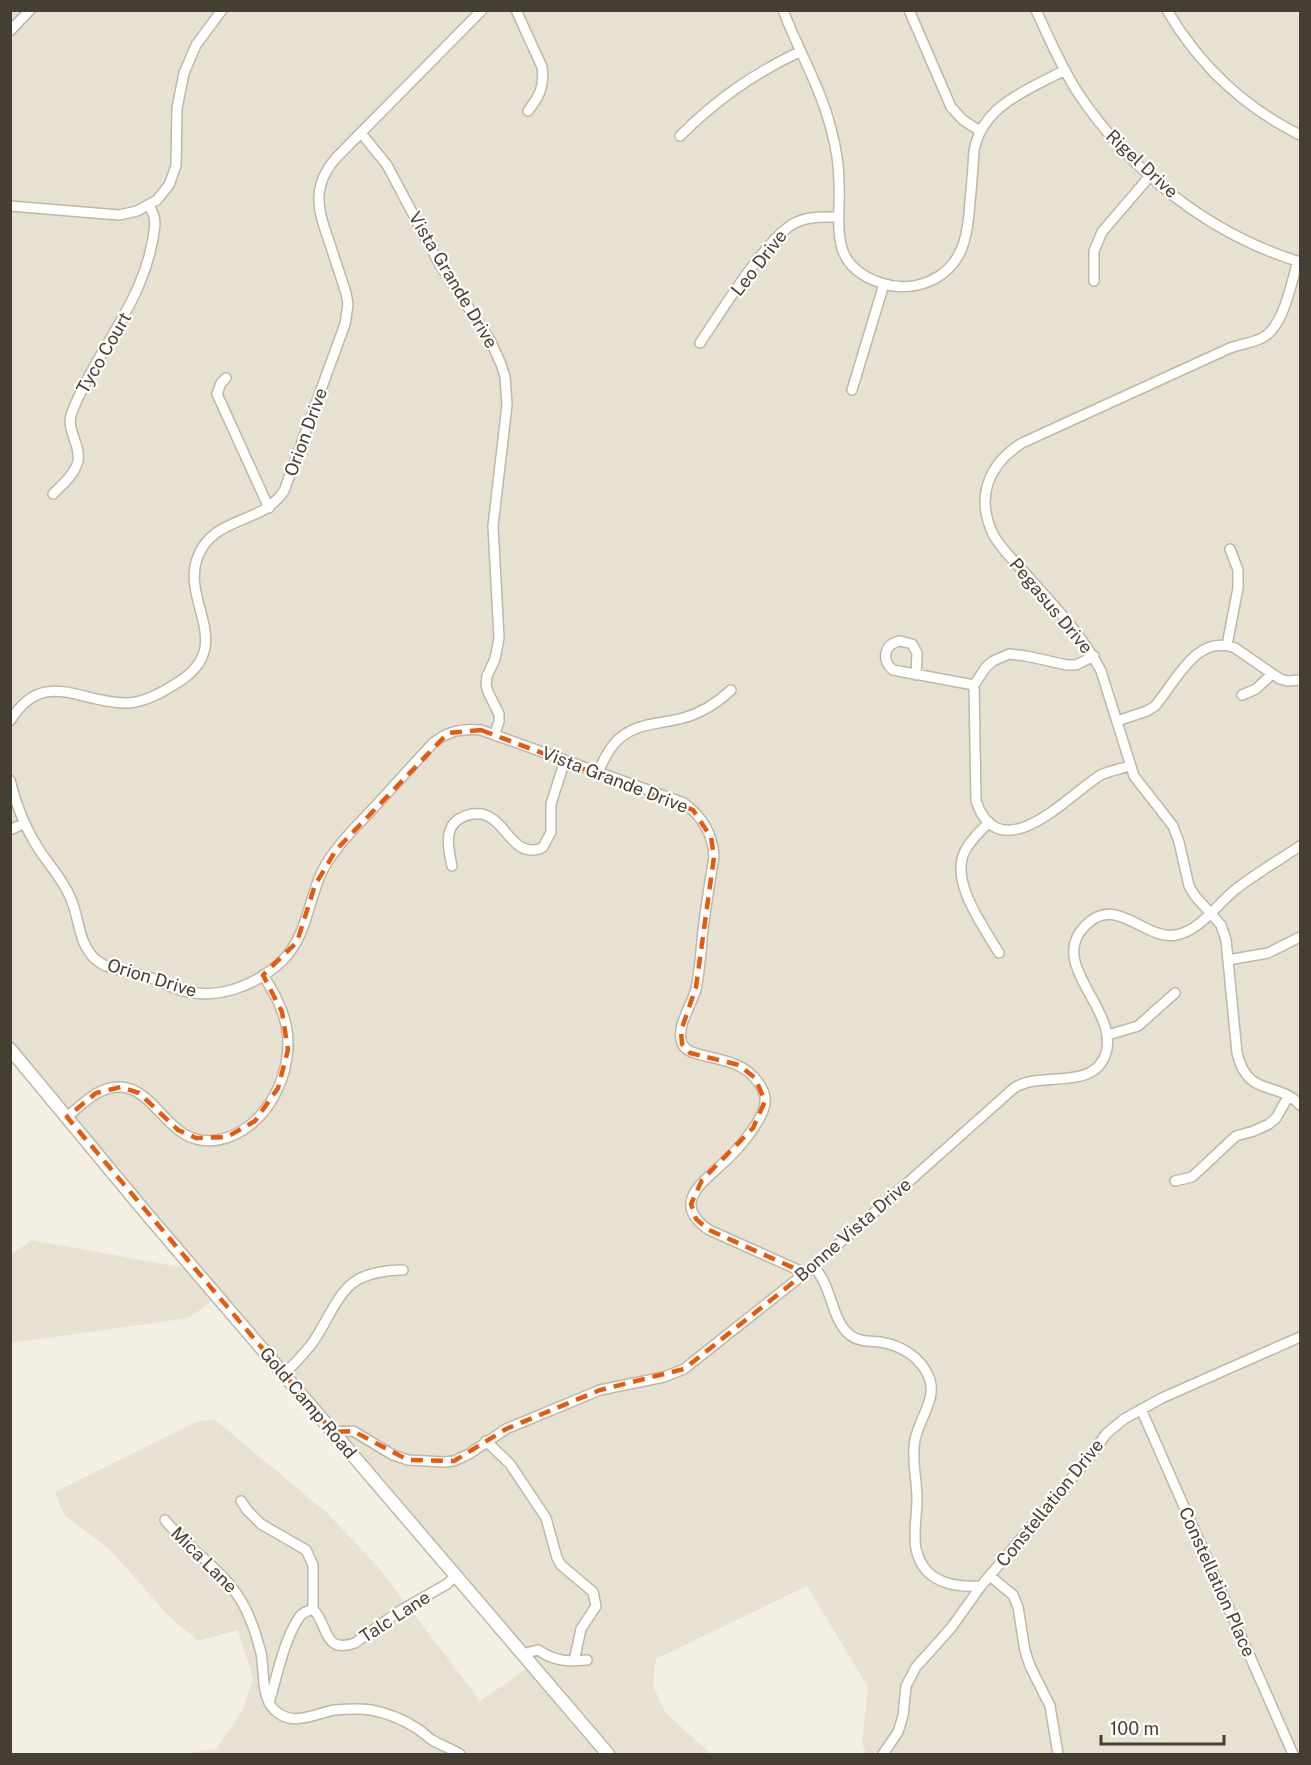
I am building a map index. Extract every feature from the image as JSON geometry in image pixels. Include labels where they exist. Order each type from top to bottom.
[{"type":"street","points":[[10,31],[30,10]]},
{"type":"street","points":[[10,206],[119,215],[137,211],[157,200],[169,185],[176,166],[177,108],[189,58],[205,31],[222,10]]},
{"type":"street","name":"Orion Drive","points":[[10,721],[20,707],[48,692],[69,691],[108,701],[127,703],[150,697],[173,686],[190,674],[201,658],[206,639],[205,623],[196,592],[194,574],[201,549],[220,530],[269,508],[279,499],[289,481],[345,324],[348,304],[319,210],[319,190],[322,180],[330,164],[482,10]]},
{"type":"street","points":[[516,10],[542,67],[541,92],[528,111]]},
{"type":"street","points":[[783,10],[825,108],[835,145],[840,186],[839,242],[848,259],[863,274],[884,284],[906,286],[928,282],[946,270],[960,254],[968,232],[974,151],[980,131],[989,117],[1003,104],[1065,70]]},
{"type":"street","points":[[909,10],[951,107],[963,120],[980,131]]},
{"type":"street","name":"Rigel Drive","points":[[1036,10],[1076,91],[1102,126],[1149,177],[1181,202],[1228,231],[1299,262]]},
{"type":"street","points":[[1167,10],[1198,55],[1231,89],[1264,115],[1300,135]]},
{"type":"street","points":[[680,136],[705,110],[735,88],[766,68],[801,51]]},
{"type":"street","name":"Vista Grande Drive","points":[[361,133],[387,165],[440,265],[490,340],[501,364],[507,391],[507,405],[493,526],[498,650],[487,676],[486,685],[499,714],[500,721],[495,734],[684,803],[701,818],[711,837],[714,857],[699,973],[681,1031],[682,1044],[690,1053],[728,1060],[749,1071],[761,1086],[765,1101],[760,1117],[753,1128],[732,1154],[702,1180],[695,1190],[691,1204],[701,1224],[709,1230],[805,1273]]},
{"type":"street","points":[[1094,281],[1094,251],[1102,231],[1149,177]]},
{"type":"street","name":"Tyco Court","points":[[53,494],[73,471],[78,459],[69,420],[81,380],[123,319],[139,287],[155,229],[154,216],[149,206]]},
{"type":"street","name":"Leo Drive","points":[[699,342],[777,236],[798,221],[819,217],[838,217]]},
{"type":"street","name":"Pegasus Drive","points":[[1299,262],[1280,317],[1267,335],[1230,348],[1022,443],[1002,458],[990,477],[985,497],[988,521],[998,542],[1078,633],[1094,656],[1130,765],[1139,783],[1173,826],[1189,886],[1221,925],[1228,960],[1237,1053],[1242,1069],[1255,1083],[1288,1097],[1300,1105]]},
{"type":"street","points":[[852,390],[884,284]]},
{"type":"street","points":[[226,378],[221,383],[217,394],[269,508]]},
{"type":"street","points":[[1227,645],[1239,588],[1238,570],[1230,549]]},
{"type":"street","points":[[1117,721],[1155,706],[1196,654],[1210,647],[1227,645],[1244,653],[1271,675],[1287,681],[1300,680]]},
{"type":"street","points":[[1094,656],[1076,664],[1067,665],[1010,654],[993,661],[980,674],[974,685],[975,792],[979,809],[989,822],[1004,830],[1020,830],[1029,827],[1101,775],[1130,765]]},
{"type":"street","points":[[916,675],[974,685]]},
{"type":"street","points":[[1242,694],[1256,689],[1271,675]]},
{"type":"street","points":[[598,772],[612,746],[626,733],[645,724],[698,713],[719,701],[731,690]]},
{"type":"street","name":"Orion Drive","points":[[10,780],[25,823],[70,896],[84,944],[104,965],[124,972],[141,974],[179,990],[205,994],[241,987],[285,958],[297,942],[305,923],[315,885],[328,860],[345,838],[433,743],[448,733],[463,729],[481,729],[495,734]]},
{"type":"street","points":[[452,866],[447,846],[448,833],[457,820],[473,814],[488,815],[522,847],[535,850],[543,847],[551,832],[551,804],[565,760]]},
{"type":"street","points":[[989,822],[964,851],[960,876],[967,895],[999,953]]},
{"type":"street","points":[[10,830],[25,823]]},
{"type":"street","points":[[1175,993],[1138,1026],[1108,1035],[1106,1026],[1074,962],[1074,946],[1085,926],[1101,916],[1119,915],[1159,934],[1175,936],[1191,929],[1237,888],[1300,846]]},
{"type":"street","points":[[1228,960],[1268,953],[1300,937]]},
{"type":"street","points":[[66,1117],[96,1093],[104,1089],[121,1087],[139,1093],[178,1130],[196,1138],[216,1140],[237,1134],[245,1129],[262,1113],[278,1088],[284,1073],[288,1050],[288,1037],[282,1012],[262,975]]},
{"type":"street","name":"Bonne Vista Drive","points":[[333,1432],[353,1431],[400,1458],[444,1462],[462,1458],[506,1428],[600,1390],[664,1377],[684,1368],[814,1266],[1014,1088],[1027,1081],[1081,1076],[1097,1068],[1106,1053],[1108,1035]]},
{"type":"street","name":"Gold Camp Road","points":[[10,1049],[608,1755]]},
{"type":"street","points":[[1175,1181],[1192,1177],[1236,1136],[1269,1124],[1276,1118],[1288,1097]]},
{"type":"street","points":[[814,1266],[824,1282],[842,1325],[849,1334],[861,1341],[887,1343],[906,1351],[927,1374],[932,1391],[916,1433],[913,1452],[917,1496],[916,1550],[927,1570],[943,1582],[964,1587],[981,1586]]},
{"type":"street","points":[[284,1374],[308,1350],[338,1299],[352,1283],[370,1273],[403,1270]]},
{"type":"street","name":"Constellation Drive","points":[[883,1754],[898,1731],[903,1716],[904,1696],[911,1675],[963,1613],[981,1586],[1089,1458],[1106,1434],[1141,1409],[1300,1337]]},
{"type":"street","name":"Constellation Place","points":[[1141,1409],[1293,1755]]},
{"type":"street","points":[[486,1442],[510,1464],[546,1518],[553,1547],[561,1565],[593,1592],[596,1606],[581,1629],[574,1661]]},
{"type":"street","points":[[241,1501],[261,1524],[306,1550],[313,1565],[313,1609],[305,1612],[297,1623],[281,1661],[269,1703],[277,1712],[291,1718],[309,1717],[337,1710],[371,1710],[403,1720],[433,1741],[447,1746],[460,1755]]},
{"type":"street","name":"Mica Lane","points":[[165,1520],[175,1533],[229,1582],[244,1603],[256,1634],[263,1666],[265,1693],[269,1703]]},
{"type":"street","name":"Talc Lane","points":[[313,1609],[323,1623],[332,1644],[348,1646],[398,1612],[447,1584],[456,1575]]},
{"type":"street","points":[[990,1576],[1013,1595],[1018,1607],[1025,1651],[1050,1706],[1058,1755]]},
{"type":"street","points":[[522,1654],[538,1650],[553,1659],[587,1660]]},
{"type":"highlighted area","points":[[481,730],[693,810],[711,837],[714,857],[696,987],[681,1031],[682,1044],[690,1053],[739,1065],[755,1078],[765,1101],[753,1128],[702,1180],[691,1204],[696,1219],[709,1230],[805,1273],[684,1369],[600,1390],[506,1429],[454,1461],[408,1460],[353,1431],[333,1432],[67,1117],[96,1093],[121,1087],[139,1093],[178,1130],[196,1138],[227,1137],[255,1121],[278,1088],[288,1050],[282,1012],[263,975],[297,942],[315,885],[336,850],[448,733]]},
{"type":"shaded area","points":[[10,11],[1300,11],[1300,1754],[866,1754],[862,1742],[868,1687],[807,1586],[656,1659],[653,1686],[665,1712],[711,1754],[614,1754],[11,1043]]},
{"type":"shaded area","points":[[32,1240],[184,1268],[212,1301],[189,1318],[11,1343],[11,1255]]},
{"type":"shaded area","points":[[214,1419],[326,1512],[380,1569],[480,1701],[526,1669],[602,1754],[183,1754],[216,1749],[242,1711],[253,1678],[238,1630],[198,1641],[169,1616],[109,1549],[64,1515],[55,1492],[196,1422]]}]
